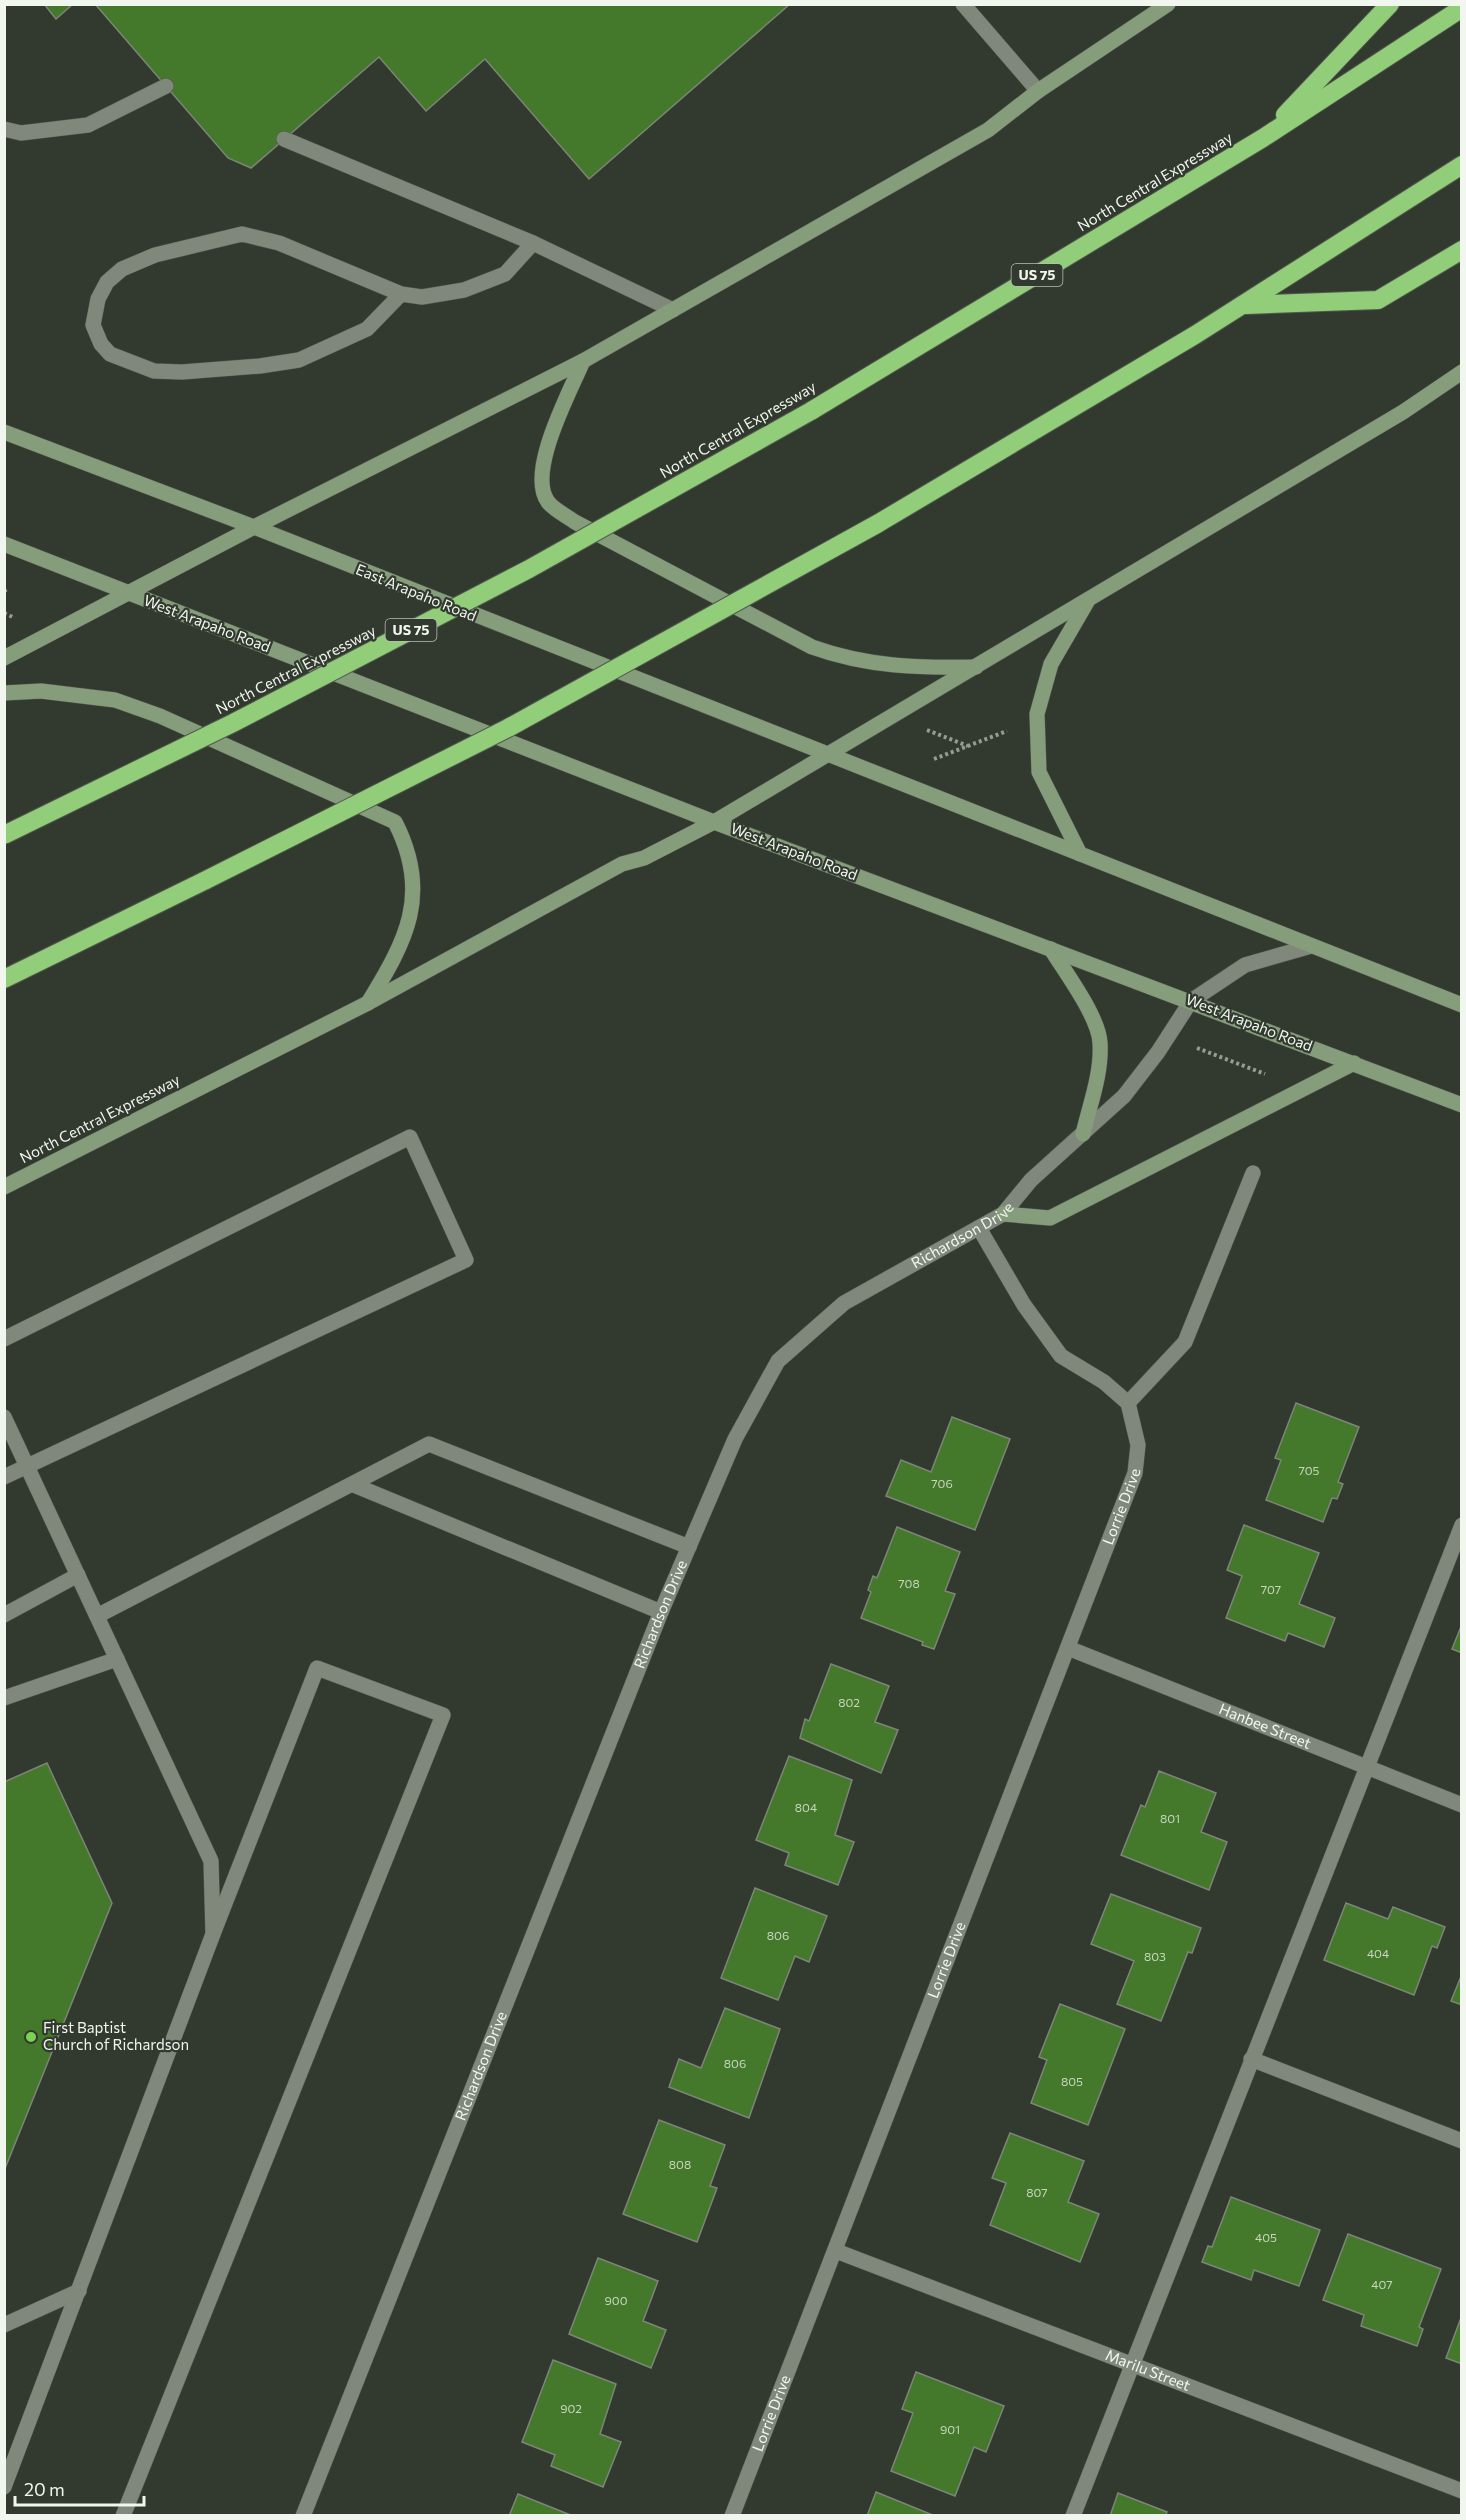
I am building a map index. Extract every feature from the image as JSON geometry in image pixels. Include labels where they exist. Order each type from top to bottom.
[{"type":"highway","points":[[1263,138],[1390,4]]},
{"type":"highway","name":"North Central Expressway","points":[[4,835],[233,723],[529,569],[811,411],[1263,138],[1461,8]]},
{"type":"highway","points":[[4,979],[518,723],[878,525],[1244,305],[1461,165]]},
{"type":"highway","points":[[1244,305],[1378,300],[1461,250]]},
{"type":"main road","points":[[4,658],[254,527],[583,361],[674,310],[988,130],[1038,91],[1168,4]]},
{"type":"main road","points":[[583,361],[544,458],[541,481],[548,502],[574,522],[812,647],[841,658],[905,668],[976,667]]},
{"type":"main road","name":"North Central Expressway","points":[[4,1187],[368,1003],[622,864],[644,858],[714,822],[1403,412],[1461,372]]},
{"type":"main road","name":"East Arapaho Road","points":[[4,432],[254,527],[827,755]]},
{"type":"main road","points":[[4,544],[129,594]]},
{"type":"main road","name":"West Arapaho Road","points":[[129,594],[714,822],[1461,1105]]},
{"type":"main road","points":[[1080,854],[1039,772],[1037,714],[1052,664],[1088,601]]},
{"type":"main road","points":[[4,693],[41,690],[115,700],[160,716],[395,822],[407,845],[411,868],[410,923],[397,957],[368,1003]]},
{"type":"main road","points":[[827,755],[1461,1005]]},
{"type":"main road","points":[[1051,949],[1088,1008],[1100,1040],[1099,1068],[1083,1134]]},
{"type":"main road","points":[[1003,1214],[1050,1218],[1354,1063]]},
{"type":"street","points":[[963,4],[1038,91]]},
{"type":"street","points":[[4,129],[21,133],[88,125],[166,87]]},
{"type":"street","points":[[284,139],[533,243],[674,310]]},
{"type":"street","points":[[401,294],[367,329],[298,360],[260,366],[182,372],[154,371],[110,354],[101,344],[93,325],[98,299],[107,282],[122,269],[154,255],[242,234],[279,243],[401,294],[422,297],[464,290],[505,274],[533,243]]},
{"type":"street","name":"Richardson Drive","points":[[303,2516],[661,1612],[735,1439],[778,1361],[844,1303],[1003,1214],[1031,1180],[1125,1096],[1158,1052],[1191,1001],[1245,965],[1311,946]]},
{"type":"street","points":[[4,1339],[410,1137],[466,1260],[4,1477]]},
{"type":"street","points":[[979,1228],[1024,1305],[1061,1356],[1104,1382],[1128,1403],[1185,1342],[1253,1173]]},
{"type":"street","name":"Lorrie Drive","points":[[732,2516],[1135,1473],[1138,1445],[1128,1403]]},
{"type":"street","points":[[4,1417],[211,1861],[213,1934]]},
{"type":"street","points":[[97,1616],[354,1485],[429,1444],[689,1547]]},
{"type":"street","points":[[354,1485],[661,1612]]},
{"type":"street","points":[[1073,2516],[1461,1524]]},
{"type":"street","points":[[4,1616],[78,1575]]},
{"type":"street","name":"Hanbee Street","points":[[1068,1648],[1461,1805]]},
{"type":"street","points":[[4,1698],[117,1659]]},
{"type":"street","points":[[4,2487],[213,1934],[317,1668],[443,1715],[334,1982],[123,2516]]},
{"type":"street","points":[[1251,2059],[1461,2141]]},
{"type":"street","name":"Marilu Street","points":[[836,2251],[1461,2491]]},
{"type":"street","points":[[4,2325],[79,2291]]},
{"type":"path","points":[[921,728],[968,746]]},
{"type":"path","points":[[934,759],[1007,730]]},
{"type":"path","points":[[1192,1046],[1266,1075]]},
{"type":"building","points":[[44,4],[73,4],[56,19]]},
{"type":"building","points":[[95,4],[790,4],[589,179],[485,59],[426,111],[379,57],[251,168],[228,158]]},
{"type":"building","points":[[1296,1403],[1359,1427],[1338,1482],[1343,1484],[1337,1499],[1332,1498],[1323,1522],[1266,1500],[1281,1460],[1275,1458]]},
{"type":"building","points":[[952,1417],[1010,1439],[975,1530],[886,1496],[901,1460],[931,1472]]},
{"type":"building","points":[[1244,1525],[1319,1553],[1299,1604],[1335,1618],[1324,1647],[1288,1633],[1285,1641],[1226,1618],[1242,1576],[1227,1570]]},
{"type":"building","points":[[897,1527],[960,1552],[945,1591],[955,1594],[934,1649],[922,1645],[923,1642],[861,1618],[871,1592],[868,1590],[873,1576],[877,1578]]},
{"type":"building","points":[[1462,1624],[1462,1653],[1452,1649]]},
{"type":"building","points":[[831,1664],[889,1686],[875,1722],[898,1730],[881,1773],[800,1738],[805,1719],[809,1721]]},
{"type":"building","points":[[789,1756],[852,1780],[835,1835],[854,1842],[838,1885],[785,1865],[789,1853],[756,1840]]},
{"type":"building","name":"First Baptist Church of Richardson","points":[[47,1763],[112,1903],[4,2171],[4,1782]]},
{"type":"building","points":[[1159,1771],[1216,1793],[1201,1832],[1227,1842],[1209,1890],[1121,1855],[1141,1805],[1145,1807]]},
{"type":"building","points":[[755,1888],[827,1916],[809,1962],[795,1956],[778,2000],[721,1978]]},
{"type":"building","points":[[1111,1894],[1201,1928],[1192,1953],[1188,1952],[1161,2021],[1117,2004],[1134,1961],[1091,1944]]},
{"type":"building","points":[[1346,1903],[1388,1919],[1393,1907],[1445,1927],[1437,1948],[1432,1946],[1414,1995],[1324,1960]]},
{"type":"building","points":[[1462,1974],[1462,2005],[1451,2001]]},
{"type":"building","points":[[1060,2004],[1125,2029],[1088,2125],[1031,2103],[1047,2060],[1039,2057]]},
{"type":"building","points":[[725,2008],[780,2029],[749,2118],[669,2087],[679,2059],[701,2068]]},
{"type":"building","points":[[659,2120],[725,2145],[710,2186],[717,2188],[697,2242],[623,2214]]},
{"type":"building","points":[[1010,2133],[1084,2161],[1068,2202],[1099,2214],[1080,2262],[990,2225],[1006,2183],[992,2178]]},
{"type":"building","points":[[1231,2197],[1320,2230],[1299,2286],[1254,2270],[1251,2280],[1202,2262],[1208,2246],[1212,2247]]},
{"type":"building","points":[[1348,2234],[1441,2269],[1419,2327],[1423,2329],[1417,2346],[1361,2326],[1364,2315],[1323,2300]]},
{"type":"building","points":[[598,2258],[658,2281],[643,2321],[666,2330],[651,2368],[569,2334]]},
{"type":"building","points":[[1462,2315],[1462,2364],[1446,2358]]},
{"type":"building","points":[[553,2360],[616,2384],[600,2434],[621,2442],[603,2487],[551,2466],[555,2455],[522,2442]]},
{"type":"building","points":[[916,2372],[1004,2406],[986,2452],[974,2447],[955,2496],[891,2471],[913,2413],[902,2409]]},
{"type":"building","points":[[876,2492],[935,2516],[867,2516]]},
{"type":"building","points":[[1118,2493],[1167,2512],[1165,2516],[1110,2516]]},
{"type":"building","points":[[518,2494],[573,2516],[509,2516]]},
{"type":"place","name":"First Baptist Church of Richardson","points":[[31,2037]]}]
